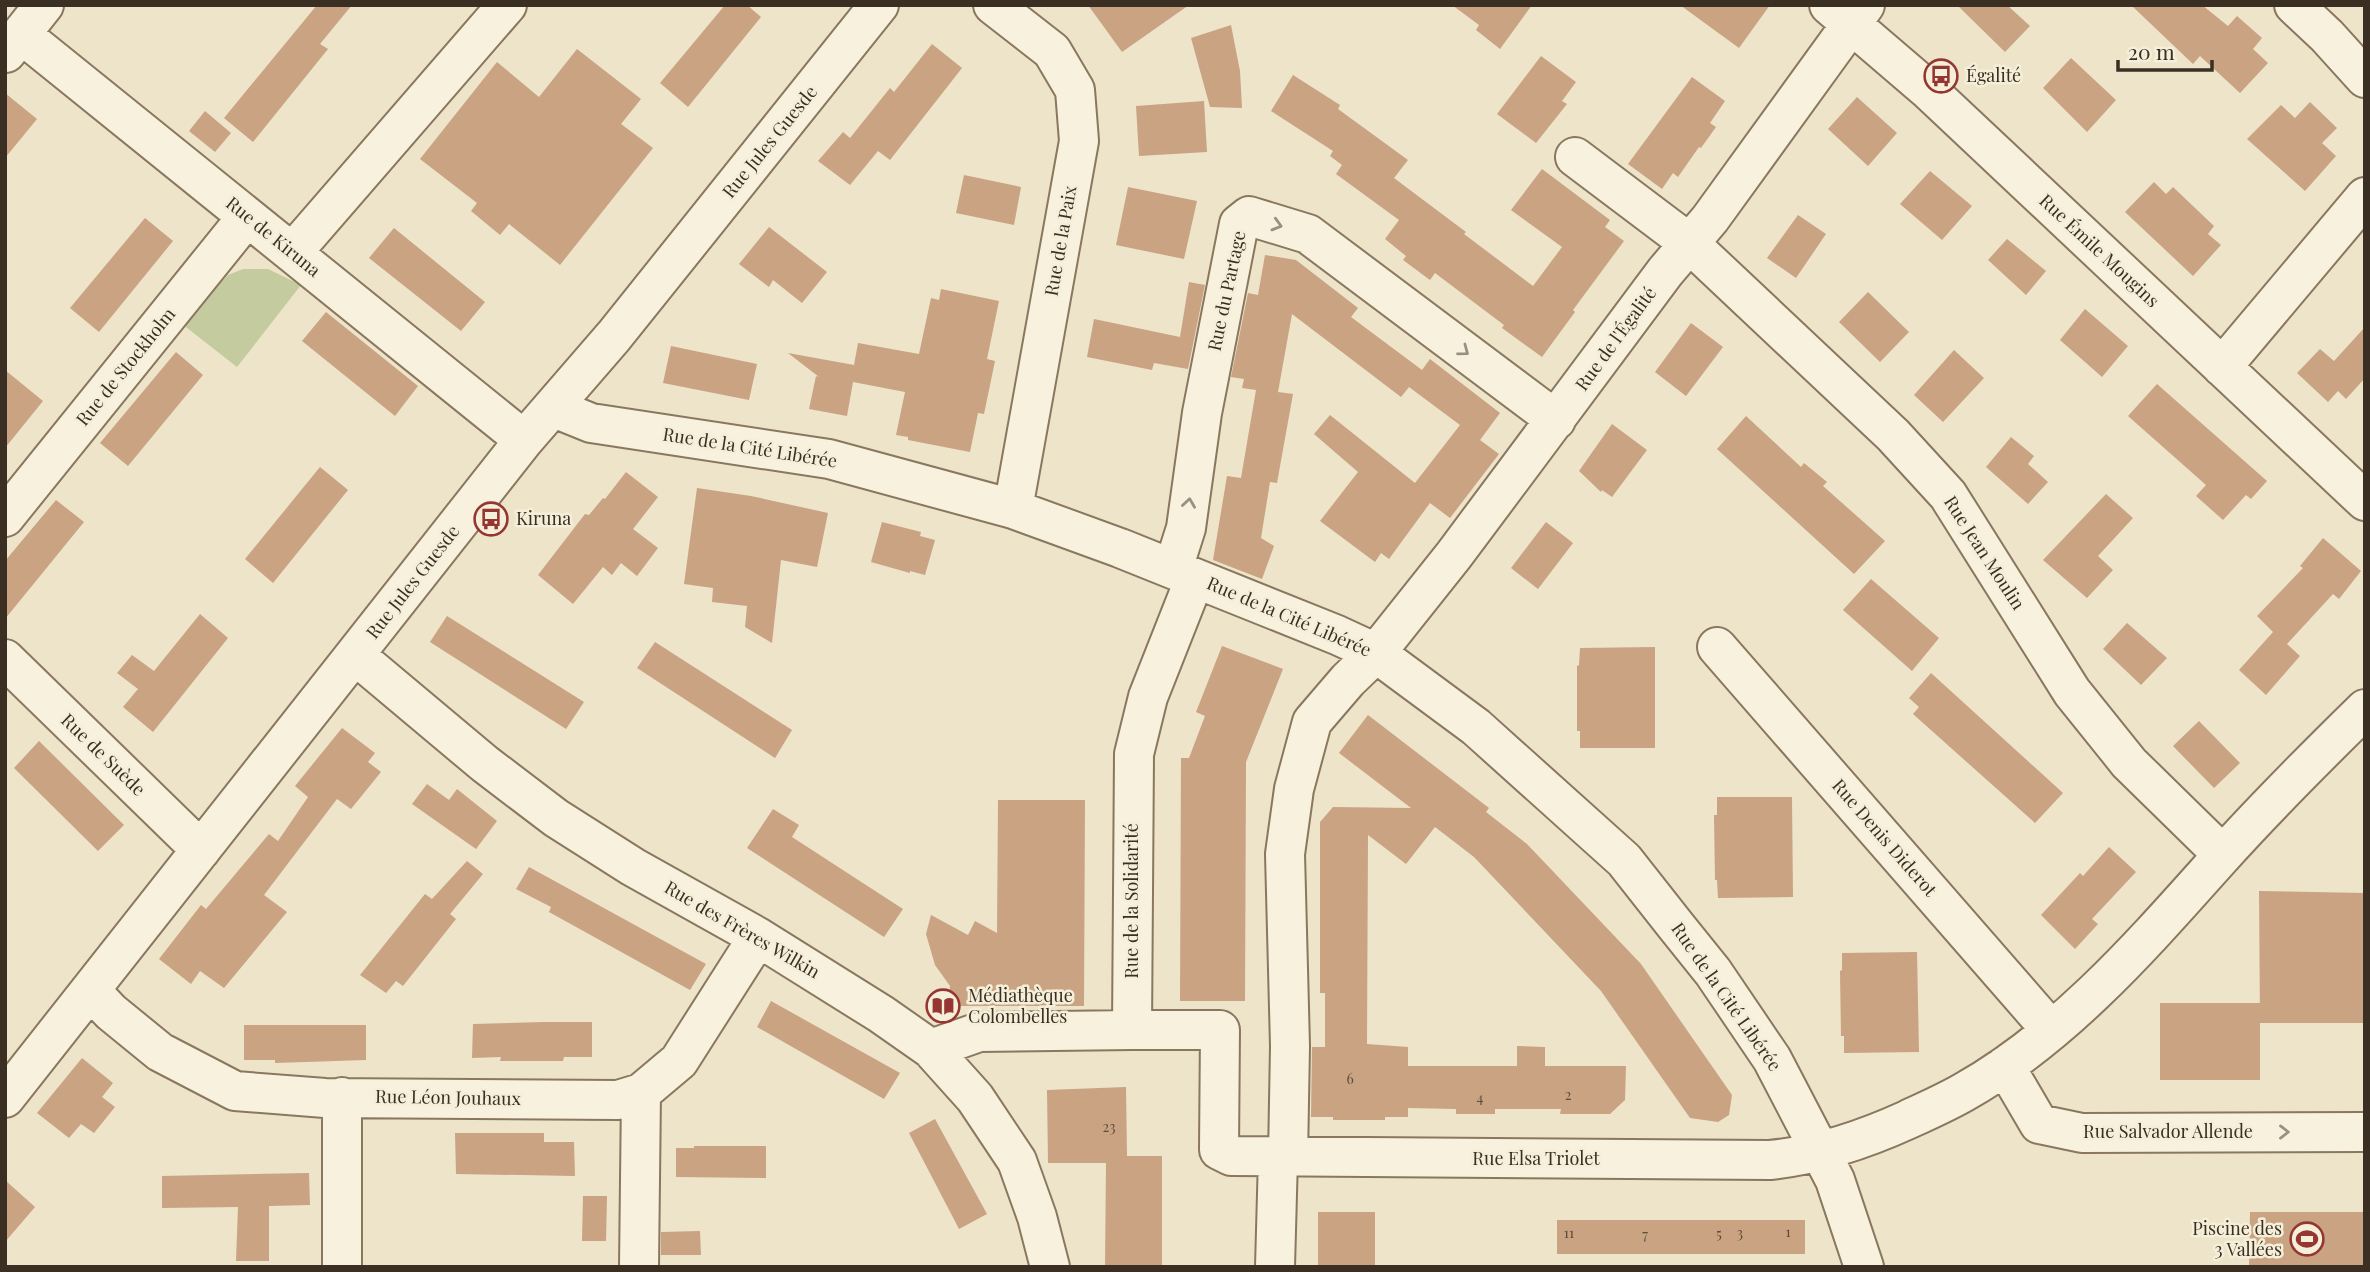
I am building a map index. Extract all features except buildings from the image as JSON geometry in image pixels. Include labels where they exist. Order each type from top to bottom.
[{"type":"street","points":[[292,253],[507,5]]},
{"type":"street","name":"Rue Jules Guesde","points":[[5,1098],[524,440],[614,336],[879,5]]},
{"type":"street","name":"Rue de la Paix","points":[[993,5],[1052,51],[1075,90],[1079,141],[1013,509]]},
{"type":"street","points":[[2294,5],[2327,36],[2365,79]]},
{"type":"street","name":"Rue de l'Égalité","points":[[1275,1267],[1272,1157],[1290,1046],[1284,854],[1294,789],[1312,722],[1348,680],[1376,653],[1454,555],[1665,272],[1710,219],[1848,11]]},
{"type":"street","name":"Rue Émile Mougins","points":[[1848,11],[2222,367],[2362,494]]},
{"type":"street","name":"Rue de Kiruna","points":[[23,31],[524,440]]},
{"type":"street","name":"Rue Jean Moulin","points":[[1575,157],[1689,243],[1893,435],[1948,495],[2072,692],[2129,763],[2223,855]]},
{"type":"street","points":[[2222,367],[2365,198]]},
{"type":"street","name":"Rue de Stockholm","points":[[5,517],[247,216]]},
{"type":"street","name":"Rue du Partage","points":[[1184,574],[1186,528],[1202,413],[1239,224],[1249,216],[1308,234],[1556,420]]},
{"type":"street","name":"Rue de la Cité Libérée","points":[[554,408],[591,423],[829,459],[1013,509],[1184,574],[1376,653],[1476,727],[1624,860],[1713,972],[1765,1048],[1835,1180],[1864,1267]]},
{"type":"street","name":"Rue de la Solidarité","points":[[1132,1030],[1134,754],[1184,574]]},
{"type":"street","name":"Rue Denis Diderot","points":[[1717,646],[2051,1030]]},
{"type":"street","name":"Rue des Frères Wilkin","points":[[355,655],[485,764],[556,818],[633,867],[758,937],[881,1014],[931,1049],[975,1098],[1017,1161],[1037,1217],[1050,1267]]},
{"type":"street","name":"Rue de Suède","points":[[5,659],[201,850]]},
{"type":"street","points":[[1822,1152],[1872,1136],[1947,1101],[2005,1066],[2051,1030],[2112,975],[2223,855],[2359,725]]},
{"type":"street","name":"Rue Léon Jouhaux","points":[[91,991],[111,1012],[160,1052],[235,1091],[325,1098],[618,1100],[641,1093],[679,1061],[758,937]]},
{"type":"street","points":[[931,1049],[979,1032],[1220,1030],[1219,1150],[1231,1156],[1272,1157]]},
{"type":"street","name":"Rue Salvador Allende","points":[[2005,1066],[2039,1124],[2082,1133],[2365,1132]]},
{"type":"street","points":[[639,1267],[641,1093]]},
{"type":"street","points":[[342,1097],[342,1267]]},
{"type":"street","name":"Rue Elsa Triolet","points":[[1272,1157],[1770,1160],[1822,1152]]},
{"type":"green space","points":[[243,269],[268,269],[301,285],[237,367],[182,324],[228,275]]},
{"type":"place","name":"Égalité","points":[[1941,76]]},
{"type":"place","name":"Kiruna","points":[[491,519]]},
{"type":"place","name":"Médiathèque Colombelles","points":[[943,1006]]},
{"type":"place","name":"Piscine des 3 Vallées","points":[[2307,1239]]}]
